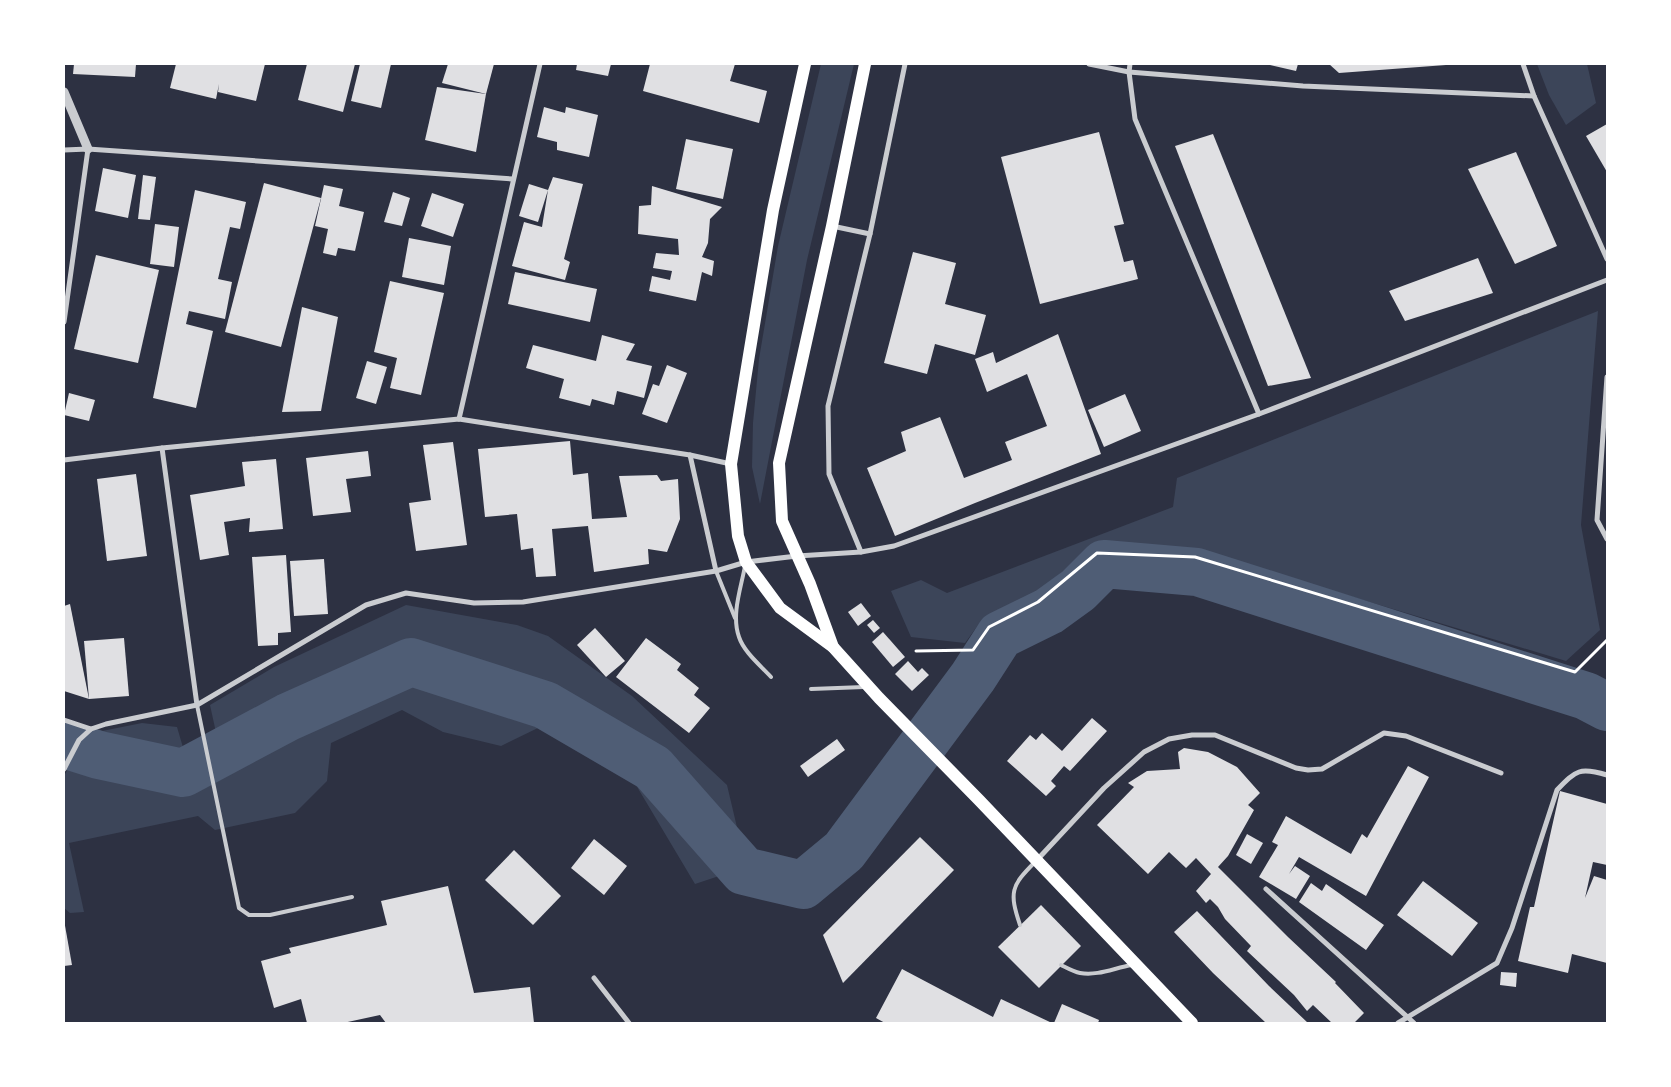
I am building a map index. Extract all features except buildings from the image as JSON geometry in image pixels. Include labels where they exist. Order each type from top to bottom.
[{"type":"main road","points":[[805,64],[773,210],[731,464],[738,536],[746,562],[780,608],[833,647],[879,698],[1192,1023]]},
{"type":"main road","points":[[833,647],[810,584],[782,521],[779,463],[832,226],[865,64]]},
{"type":"street","points":[[459,419],[540,64]]},
{"type":"street","points":[[860,552],[830,474],[828,406],[870,234],[905,64]]},
{"type":"street","points":[[1090,64],[1129,72],[1303,86],[1534,96]]},
{"type":"street","points":[[1130,64],[1129,72],[1135,119],[1259,414]]},
{"type":"street","points":[[1523,64],[1534,96],[1607,259]]},
{"type":"street","points":[[64,92],[88,149],[64,322]]},
{"type":"street","points":[[64,150],[88,149],[513,179]]},
{"type":"street","points":[[832,226],[870,234]]},
{"type":"street","points":[[64,770],[79,740],[91,729],[106,724],[197,705],[366,605],[406,593],[474,603],[523,602],[716,571],[746,562],[797,556],[860,552],[894,546],[1259,414],[1607,280]]},
{"type":"street","points":[[1607,377],[1598,520],[1607,539]]},
{"type":"street","points":[[64,460],[162,448],[459,419],[731,464]]},
{"type":"street","points":[[162,448],[197,705]]},
{"type":"street","points":[[690,456],[716,571]]},
{"type":"street","points":[[64,720],[91,729]]},
{"type":"street","points":[[1037,860],[1104,788],[1144,752],[1169,739],[1192,735],[1215,735],[1296,768],[1308,770],[1322,769],[1384,733],[1406,736],[1501,773]]},
{"type":"street","points":[[1398,1023],[1497,963],[1512,928],[1557,790],[1572,774],[1590,770],[1607,775]]},
{"type":"street","points":[[1266,889],[1414,1023]]},
{"type":"street","points":[[594,978],[629,1023]]},
{"type":"lane","points":[[735,620],[746,562]]},
{"type":"lane","points":[[716,571],[735,620],[739,638],[750,654],[771,677]]},
{"type":"lane","points":[[811,689],[869,687]]},
{"type":"lane","points":[[197,705],[239,908],[249,915],[270,915],[352,897]]},
{"type":"lane","points":[[1020,925],[1014,907],[1013,893],[1019,878],[1037,860]]},
{"type":"lane","points":[[1061,965],[1079,973],[1101,973],[1119,967],[1137,965]]},
{"type":"path","points":[[916,651],[973,650],[989,627],[1038,602],[1097,553],[1195,558],[1575,672],[1607,640]]},
{"type":"shaded area","points":[[821,64],[854,64],[807,260],[760,504],[752,467],[753,423],[759,359],[778,246]]},
{"type":"shaded area","points":[[1537,64],[1587,64],[1596,103],[1566,125],[1549,95]]},
{"type":"shaded area","points":[[1598,311],[1581,525],[1600,630],[1566,661],[1197,550],[1096,544],[1031,598],[981,621],[965,643],[911,637],[891,591],[921,580],[947,593],[1173,507],[1177,478]]},
{"type":"shaded area","points":[[406,605],[517,625],[548,636],[632,696],[727,785],[740,840],[719,876],[695,884],[633,780],[597,753],[542,726],[501,746],[443,732],[402,710],[331,743],[327,781],[295,813],[215,830],[198,816],[69,843],[84,912],[70,913],[64,908],[64,776],[87,734],[142,723],[177,727],[187,761],[220,751],[210,705],[274,667]]},
{"type":"waterway","points":[[64,744],[99,755],[183,773],[288,717],[411,662],[545,705],[653,768],[744,871],[803,885],[844,851],[973,677],[1000,635],[1049,611],[1078,590],[1104,564],[1197,572],[1586,696],[1607,707]]}]
